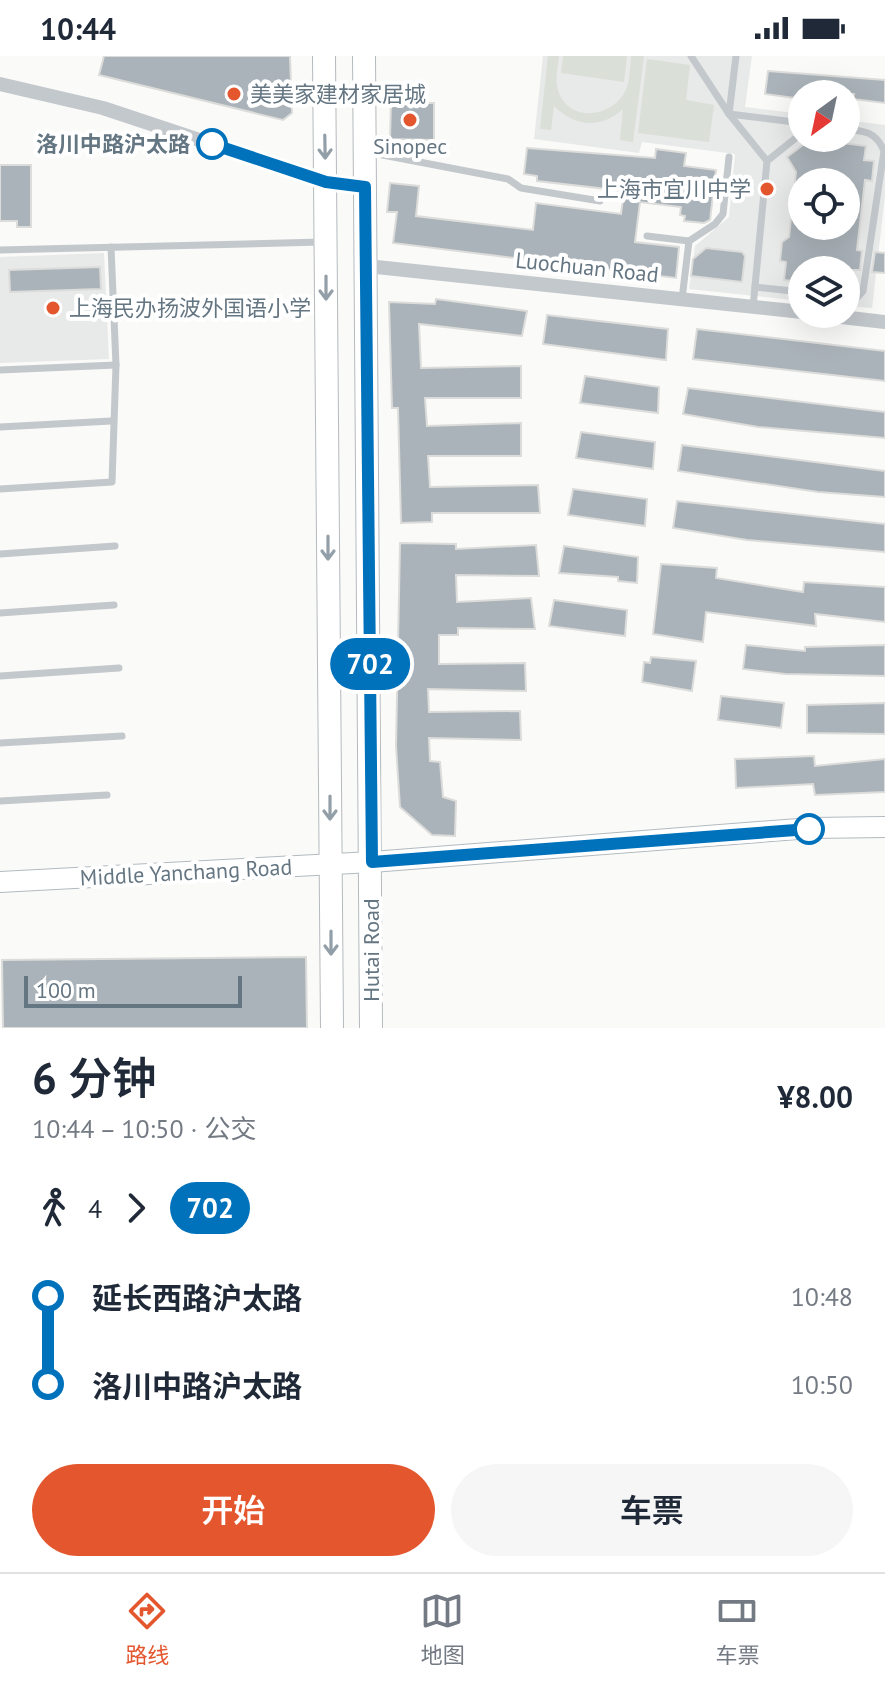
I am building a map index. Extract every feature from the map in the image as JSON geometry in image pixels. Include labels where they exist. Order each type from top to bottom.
[{"type":"main road","name":"Hutai Road","points":[[324,56],[332,1028]]},
{"type":"main road","name":"Hutai Road","points":[[364,56],[371,1028]]},
{"type":"street","points":[[0,84],[103,108],[326,182],[365,187]]},
{"type":"street","name":"Luochuan Road","points":[[367,266],[788,311]]},
{"type":"street","points":[[860,319],[885,322]]},
{"type":"street","name":"Middle Yanchang Road","points":[[0,882],[331,865],[811,828],[885,827]]},
{"type":"lane","points":[[691,56],[729,114],[767,161],[753,307]]},
{"type":"lane","points":[[729,114],[736,56]]},
{"type":"lane","points":[[729,114],[788,121]]},
{"type":"lane","points":[[860,131],[869,132],[879,140],[884,151],[860,294]]},
{"type":"lane","points":[[767,161],[788,144]]},
{"type":"lane","points":[[365,152],[508,179],[521,188],[600,201]]},
{"type":"lane","points":[[647,236],[689,241],[715,224],[723,214],[729,157]]},
{"type":"lane","points":[[682,299],[689,241]]},
{"type":"lane","points":[[0,250],[326,242]]},
{"type":"lane","points":[[0,489],[112,482],[111,421],[116,365],[111,247]]},
{"type":"lane","points":[[755,287],[788,291]]},
{"type":"lane","points":[[0,370],[116,365]]},
{"type":"lane","points":[[0,427],[111,421]]},
{"type":"lane","points":[[0,554],[115,546]]},
{"type":"lane","points":[[0,613],[114,605]]},
{"type":"lane","points":[[0,676],[119,668]]},
{"type":"lane","points":[[0,743],[122,736]]},
{"type":"lane","points":[[0,801],[107,795]]},
{"type":"shaded area","name":"上海市宜川中学","points":[[543,56],[752,56],[745,107],[788,112],[788,152],[860,152],[860,122],[885,125],[885,196],[872,308],[860,307],[860,256],[788,256],[788,300],[689,289],[695,246],[729,217],[735,154],[642,142],[639,153],[534,139]]},
{"type":"shaded area","points":[[548,56],[559,56],[557,84],[565,103],[573,110],[594,113],[614,105],[622,97],[628,83],[631,56],[644,56],[633,142],[620,140],[623,109],[606,120],[588,123],[571,118],[554,106],[551,130],[540,129]]},
{"type":"shaded area","points":[[563,56],[627,56],[624,82],[561,73]]},
{"type":"shaded area","points":[[647,59],[690,65],[686,100],[714,105],[709,142],[638,133]]},
{"type":"shaded area","name":"上海民办扬波外国语小学","points":[[104,253],[109,359],[0,363],[0,257]]},
{"type":"building","name":"美美家建材家居城","points":[[104,56],[290,56],[292,113],[283,120],[99,75]]},
{"type":"building","points":[[768,71],[885,80],[885,103],[860,100],[860,80],[788,80],[788,97],[765,94]]},
{"type":"building","points":[[391,103],[434,103],[434,140],[390,139]]},
{"type":"building","points":[[860,145],[866,146],[864,160],[874,161],[872,181],[865,180],[860,224],[860,168],[794,168],[787,157],[794,152],[860,152]]},
{"type":"building","points":[[527,148],[655,158],[656,149],[686,153],[684,166],[716,170],[710,220],[704,223],[684,221],[685,216],[680,215],[681,207],[640,202],[635,242],[679,247],[676,278],[393,243],[397,212],[387,212],[390,183],[419,186],[416,216],[533,230],[536,203],[621,214],[624,191],[537,181],[537,176],[524,174]]},
{"type":"building","points":[[0,165],[31,165],[31,227],[17,227],[17,221],[0,221]]},
{"type":"building","points":[[788,238],[858,240],[857,250],[862,251],[860,270],[860,256],[788,256],[788,280],[784,280],[786,262],[780,261],[782,242]]},
{"type":"building","points":[[706,248],[742,252],[745,256],[742,282],[691,276],[693,259]]},
{"type":"building","points":[[875,252],[885,253],[885,273],[872,272]]},
{"type":"building","points":[[100,267],[101,289],[10,292],[9,270]]},
{"type":"building","points":[[436,299],[527,311],[522,336],[419,324],[421,368],[521,366],[521,398],[425,398],[427,426],[521,423],[521,456],[428,456],[430,487],[538,485],[540,513],[432,513],[432,522],[401,523],[398,408],[392,408],[389,302],[435,304]]},
{"type":"building","points":[[547,315],[668,329],[666,360],[543,344]]},
{"type":"building","points":[[697,329],[885,351],[885,381],[693,359]]},
{"type":"building","points":[[585,376],[659,387],[658,413],[580,403]]},
{"type":"building","points":[[688,388],[885,412],[885,438],[758,427],[683,414]]},
{"type":"building","points":[[581,432],[655,442],[653,469],[576,458]]},
{"type":"building","points":[[682,445],[885,471],[885,497],[818,492],[678,471]]},
{"type":"building","points":[[573,489],[647,499],[645,526],[568,515]]},
{"type":"building","points":[[677,501],[885,524],[885,552],[747,540],[673,528]]},
{"type":"building","points":[[400,543],[456,544],[456,549],[536,545],[539,576],[456,575],[457,602],[531,598],[535,629],[458,628],[458,635],[439,635],[439,664],[525,663],[526,691],[428,689],[429,712],[520,711],[521,740],[429,738],[430,761],[440,762],[443,797],[456,801],[455,836],[432,835],[400,807],[396,746]]},
{"type":"building","points":[[564,546],[638,557],[637,583],[618,581],[618,577],[559,573]]},
{"type":"building","points":[[661,564],[717,568],[716,578],[803,592],[804,582],[885,587],[885,622],[815,614],[816,626],[706,612],[703,642],[653,634]]},
{"type":"building","points":[[554,600],[627,610],[625,636],[549,626]]},
{"type":"building","points":[[746,645],[805,651],[805,647],[885,645],[885,676],[785,674],[743,669]]},
{"type":"building","points":[[651,657],[696,661],[692,691],[642,682],[644,662],[650,663]]},
{"type":"building","points":[[721,696],[784,703],[781,728],[718,720]]},
{"type":"building","points":[[885,703],[885,734],[807,733],[807,705]]},
{"type":"building","points":[[814,756],[815,766],[885,759],[885,792],[815,795],[813,784],[736,788],[735,759]]},
{"type":"building","points":[[306,957],[307,1028],[3,1028],[2,960]]},
{"type":"bus line","name":"702","points":[[212,144],[326,182],[365,187],[372,862],[809,829]]},
{"type":"place","name":"美美家建材家居城","points":[[234,94]]},
{"type":"place","name":"Sinopec","points":[[410,120]]},
{"type":"place","name":"洛川中路沪太路","points":[[212,144]]},
{"type":"place","name":"上海市宜川中学","points":[[767,189]]},
{"type":"place","name":"上海民办扬波外国语小学","points":[[53,308]]}]
